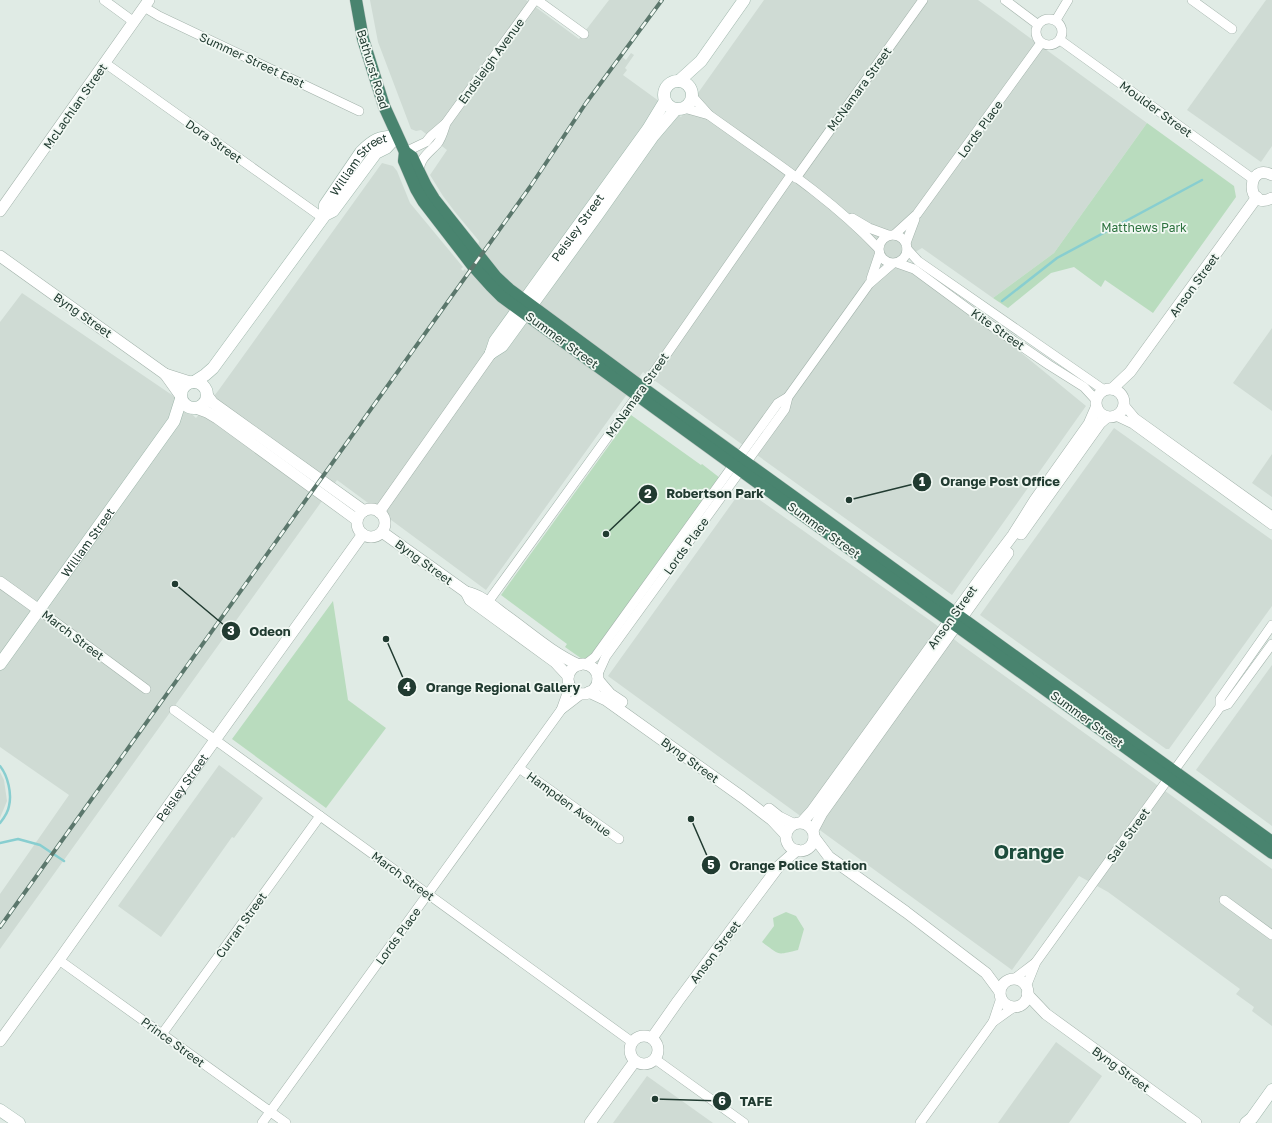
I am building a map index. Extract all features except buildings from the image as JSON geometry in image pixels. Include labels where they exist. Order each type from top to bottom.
[{"type":"highway","name":"Bathurst Road","points":[[356,0],[360,26],[373,72],[384,106],[397,136]]},
{"type":"highway","name":"Summer Street","points":[[397,136],[405,152],[412,157],[419,173],[434,199],[496,277],[524,307]]},
{"type":"highway","name":"Summer Street","points":[[405,152],[404,161],[423,201],[483,278],[502,296],[524,307],[956,620],[1172,774],[1272,842]]},
{"type":"highway","name":"Summer Street","points":[[1172,774],[1272,853]]},
{"type":"main road","points":[[701,60],[689,103],[680,109],[669,107],[664,101],[664,91],[666,87],[679,81],[701,60],[744,0]]},
{"type":"main road","points":[[679,81],[684,82],[691,92]]},
{"type":"main road","name":"Peisley Street","points":[[491,354],[502,346],[524,307],[567,242],[648,129],[664,101]]},
{"type":"main road","name":"Peisley Street","points":[[524,307],[598,214],[654,136],[680,109]]},
{"type":"main road","name":"William Street","points":[[192,382],[205,375],[213,368],[324,216],[333,211],[376,153],[386,148],[397,136]]},
{"type":"main road","name":"William Street","points":[[207,393],[213,368]]},
{"type":"main road","points":[[192,382],[202,385],[207,393],[205,402],[201,406],[194,408],[185,406],[180,397],[183,387],[192,382]]},
{"type":"main road","name":"William Street","points":[[174,421],[180,397]]},
{"type":"main road","name":"William Street","points":[[0,664],[174,421],[194,408]]},
{"type":"main road","points":[[1250,1121],[1272,1090]]},
{"type":"main road","points":[[0,1110],[19,1123]]},
{"type":"street","points":[[104,0],[134,22]]},
{"type":"street","points":[[536,0],[584,34]]},
{"type":"street","name":"Endsleigh Avenue","points":[[405,152],[426,142],[446,123],[536,0]]},
{"type":"street","name":"McNamara Street","points":[[488,602],[640,392],[793,176],[923,0]]},
{"type":"street","points":[[1004,0],[1037,24]]},
{"type":"street","points":[[1056,20],[1068,0]]},
{"type":"street","points":[[1192,0],[1232,29]]},
{"type":"street","name":"McLachlan Street","points":[[0,212],[147,4]]},
{"type":"street","name":"Summer Street East","points":[[147,4],[165,19],[359,111]]},
{"type":"street","points":[[1046,18],[1056,20],[1062,29],[1062,36],[1060,40],[1051,45],[1041,43],[1035,34],[1037,24],[1046,18]]},
{"type":"street","name":"Moulder Street","points":[[1060,40],[1253,179]]},
{"type":"street","name":"Lords Place","points":[[907,246],[910,229],[917,214],[1041,43]]},
{"type":"street","name":"Dora Street","points":[[105,63],[324,216]]},
{"type":"street","points":[[691,92],[709,115],[835,208],[865,234],[884,261],[894,263],[904,258],[907,246],[899,236],[869,228],[835,208]]},
{"type":"street","points":[[680,109],[709,115]]},
{"type":"street","name":"Endsleigh Avenue","points":[[419,173],[420,163],[438,142],[446,123]]},
{"type":"street","points":[[1272,175],[1262,173],[1253,179],[1251,188],[1253,194],[1257,198],[1262,200],[1272,198]]},
{"type":"street","name":"Anson Street","points":[[1108,390],[1130,372],[1257,198]]},
{"type":"street","name":"Lords Place","points":[[891,235],[917,214]]},
{"type":"street","points":[[879,252],[881,240],[891,235]]},
{"type":"street","name":"Kite Street","points":[[907,246],[918,261],[1108,390]]},
{"type":"street","name":"Lords Place","points":[[869,284],[879,252]]},
{"type":"street","name":"Byng Street","points":[[0,256],[165,374],[192,382]]},
{"type":"street","name":"Lords Place","points":[[582,664],[597,653],[740,464],[785,409],[788,396],[869,284],[894,263]]},
{"type":"street","name":"Kite Street","points":[[894,263],[914,269],[1049,366],[1084,387],[1096,404]]},
{"type":"street","name":"Peisley Street","points":[[379,512],[491,354]]},
{"type":"street","name":"Anson Street","points":[[1123,401],[1130,372]]},
{"type":"street","name":"Byng Street","points":[[165,374],[180,397]]},
{"type":"street","points":[[1272,516],[1135,418],[1116,390],[1100,392],[1096,404],[1099,412],[1133,424],[1272,525]]},
{"type":"street","points":[[207,393],[213,403],[361,516]]},
{"type":"street","points":[[1111,416],[1120,413],[1123,401]]},
{"type":"street","name":"Anson Street","points":[[813,834],[822,813],[956,620],[1013,536],[1035,500],[1089,424],[1096,404]]},
{"type":"street","points":[[194,408],[207,412],[217,418],[361,516]]},
{"type":"street","name":"Anson Street","points":[[797,823],[812,811],[956,620],[1100,423],[1111,416]]},
{"type":"street","name":"Lords Place","points":[[598,678],[606,656],[740,464]]},
{"type":"street","points":[[372,510],[379,512],[384,519],[382,532],[371,537],[363,534],[358,528],[361,516],[372,510]]},
{"type":"street","name":"Byng Street","points":[[382,532],[466,592],[475,594],[488,602],[559,655],[582,664]]},
{"type":"street","name":"Peisley Street","points":[[0,1041],[363,534]]},
{"type":"street","name":"March Street","points":[[0,582],[146,690]]},
{"type":"street","name":"Byng Street","points":[[466,592],[470,600],[475,604],[555,662],[569,681]]},
{"type":"street","points":[[475,604],[488,602]]},
{"type":"street","name":"Sale Street","points":[[1220,707],[1220,699],[1272,626]]},
{"type":"street","name":"Sale Street","points":[[1027,991],[1036,962],[1220,707],[1228,704],[1272,644]]},
{"type":"street","points":[[582,664],[593,668],[598,678],[596,685],[586,693],[575,691],[569,681],[572,668],[582,664]]},
{"type":"street","name":"Byng Street","points":[[598,678],[610,694],[779,817],[797,823]]},
{"type":"street","name":"Lords Place","points":[[561,710],[569,681]]},
{"type":"street","name":"Lords Place","points":[[262,1123],[561,710],[586,693]]},
{"type":"street","name":"Byng Street","points":[[586,693],[606,700],[711,774],[759,810],[787,839]]},
{"type":"street","name":"March Street","points":[[174,710],[632,1042]]},
{"type":"street","name":"Hampden Avenue","points":[[519,768],[618,839]]},
{"type":"street","name":"Curran Street","points":[[162,1034],[320,816]]},
{"type":"street","points":[[829,857],[793,849],[787,839],[787,831],[797,823],[806,824],[829,857],[906,912],[986,973],[1006,1005],[1017,1006]]},
{"type":"street","points":[[802,850],[812,845],[813,834]]},
{"type":"street","name":"Anson Street","points":[[779,866],[787,839]]},
{"type":"street","name":"Anson Street","points":[[652,1038],[779,866],[802,850]]},
{"type":"street","points":[[1224,900],[1272,935]]},
{"type":"street","name":"Prince Street","points":[[59,960],[286,1123]]},
{"type":"street","name":"Sale Street","points":[[1010,980],[1036,962]]},
{"type":"street","points":[[920,1123],[993,1022],[1024,1002],[1027,991],[1021,981],[1010,980],[986,973]]},
{"type":"street","points":[[993,1022],[1003,984],[1010,980]]},
{"type":"street","name":"Byng Street","points":[[1027,991],[1046,1014],[1196,1123]]},
{"type":"street","name":"Byng Street","points":[[1017,1006],[1046,1014]]},
{"type":"street","points":[[648,1036],[652,1038],[658,1050],[655,1059],[652,1062],[644,1064],[636,1061],[630,1054],[632,1042],[639,1037],[648,1036]]},
{"type":"street","points":[[655,1059],[744,1123]]},
{"type":"street","points":[[590,1123],[636,1061]]},
{"type":"shaded area","points":[[370,0],[526,0],[579,39],[609,0],[662,0],[621,56],[626,60],[631,53],[634,55],[625,68],[627,70],[623,75],[681,117],[764,0],[978,0],[1147,123],[1054,253],[993,298],[922,248],[897,263],[964,306],[1086,406],[952,595],[643,372],[486,590],[337,480],[0,949],[0,894],[69,795],[0,747],[0,322],[22,293],[172,395],[196,418],[218,391],[382,163],[393,166],[397,171],[410,203],[463,267],[461,269],[463,271],[465,269],[466,271],[476,257],[479,241],[443,196],[430,175],[447,150],[421,130],[416,131],[411,129],[378,42]]},
{"type":"shaded area","points":[[1266,0],[1272,0],[1272,146],[1261,162],[1187,110]]},
{"type":"shaded area","points":[[1272,328],[1272,411],[1233,383]]},
{"type":"shaded area","points":[[1114,428],[1272,540],[1272,606],[1169,749],[1166,749],[980,615]]},
{"type":"shaded area","points":[[1272,454],[1272,497],[1252,483]]},
{"type":"shaded area","points":[[743,488],[935,624],[960,644],[1272,869],[1272,1026],[1252,1011],[1254,1007],[1236,994],[1240,989],[1108,892],[1079,876],[1012,970],[608,676]]},
{"type":"shaded area","points":[[1272,665],[1272,826],[1196,770]]},
{"type":"shaded area","points":[[219,765],[263,798],[234,838],[232,837],[161,937],[118,906]]},
{"type":"shaded area","points":[[0,772],[4,780],[7,801],[0,818]]},
{"type":"shaded area","points":[[1056,1042],[1102,1076],[1069,1123],[998,1123]]},
{"type":"shaded area","points":[[647,1076],[713,1123],[613,1123]]},
{"type":"green space","name":"Matthews Park","points":[[1147,123],[1234,186],[1236,197],[1153,313],[1105,280],[1101,287],[1074,267],[1051,273],[1008,308],[993,298],[1054,253]]},
{"type":"green space","points":[[631,415],[720,478],[589,658],[582,659],[565,647],[567,644],[501,595]]},
{"type":"green space","points":[[333,601],[348,700],[386,728],[326,808],[232,739]]},
{"type":"green space","points":[[786,912],[796,916],[804,929],[798,950],[779,953],[762,942],[774,926],[773,918]]},
{"type":"waterway","points":[[1002,301],[1057,258],[1202,180]]},
{"type":"waterway","points":[[0,766],[3,770],[10,791],[8,811],[0,823]]},
{"type":"waterway","points":[[0,843],[18,839],[40,845],[64,861]]},
{"type":"railway","points":[[0,927],[530,187],[586,103],[662,0]]},
{"type":"place","name":"Orange Post Office","points":[[849,500]]},
{"type":"place","name":"Robertson Park","points":[[606,534]]},
{"type":"place","name":"Odeon","points":[[175,584]]},
{"type":"place","name":"Orange Regional Gallery","points":[[386,639]]},
{"type":"place","name":"Orange Police Station","points":[[691,819]]},
{"type":"place","name":"TAFE","points":[[655,1099]]},
{"type":"district","name":"Orange","points":[[1029,851]]}]
